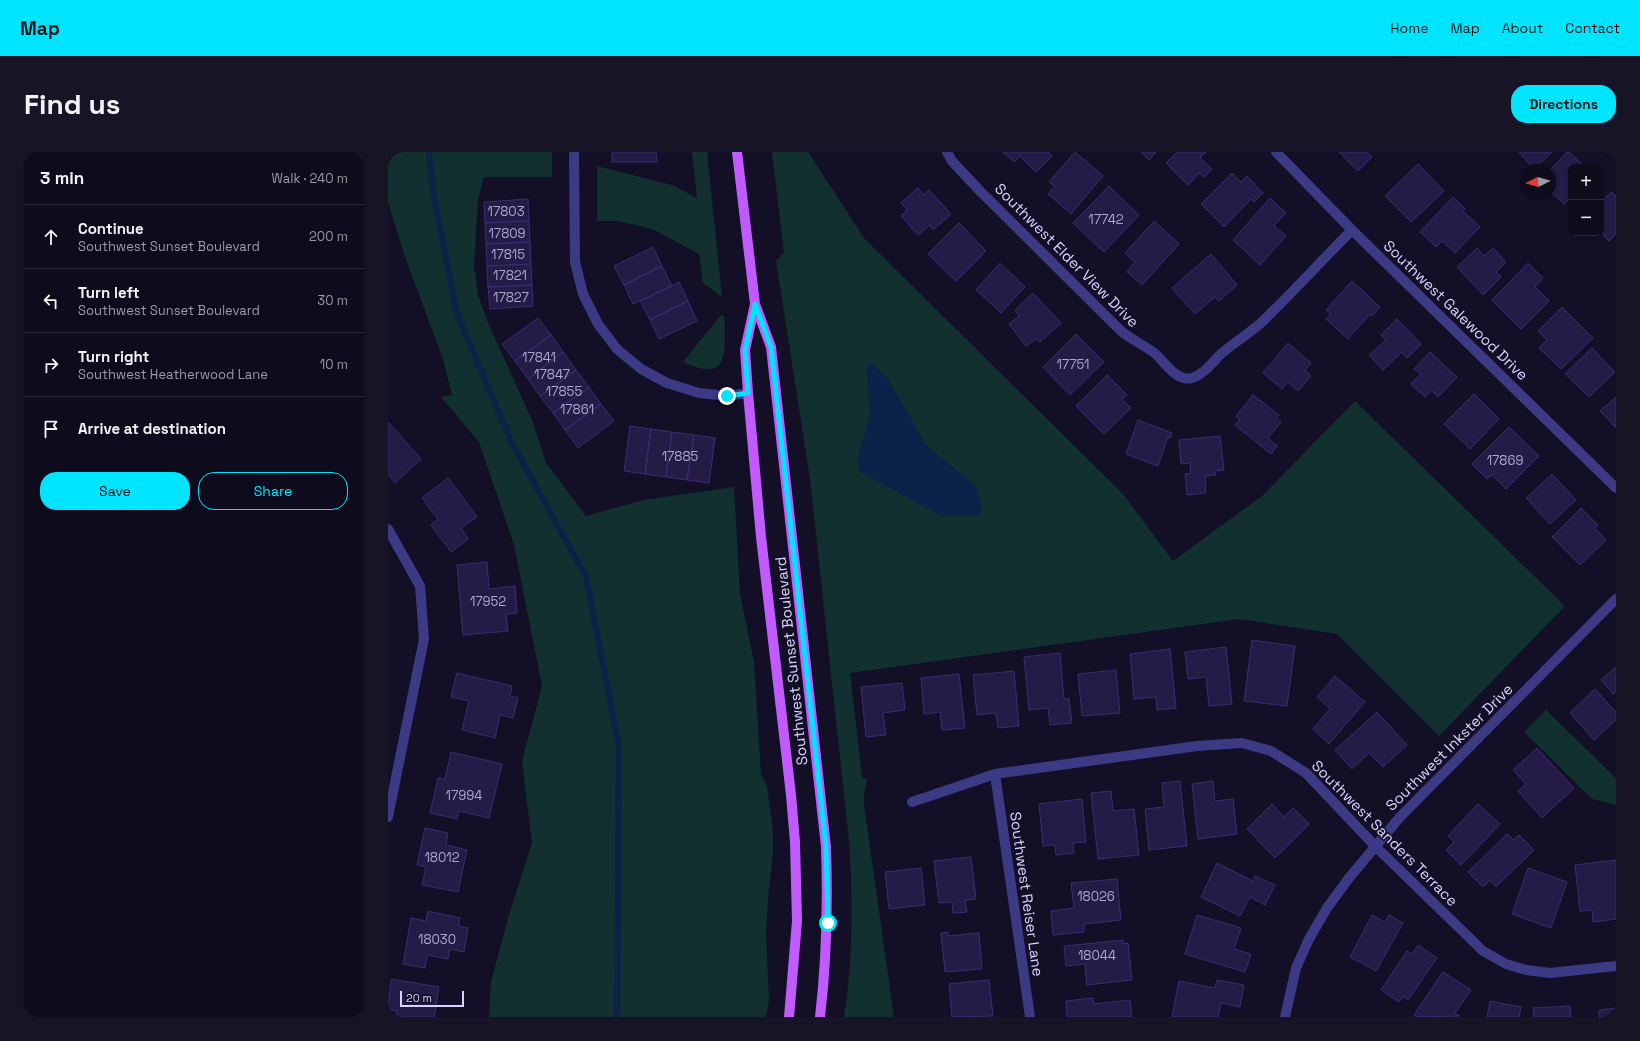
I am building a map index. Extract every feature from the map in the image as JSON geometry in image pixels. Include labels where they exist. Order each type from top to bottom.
[{"type":"main road","name":"Southwest Sunset Boulevard","points":[[737,152],[755,304],[771,347],[826,847],[828,923],[827,960],[820,1017]]},
{"type":"main road","name":"Southwest Sunset Boulevard","points":[[755,304],[745,350],[748,393],[761,537],[791,795],[795,842],[797,921],[789,1017]]},
{"type":"street","points":[[574,152],[575,262],[583,294],[598,324],[617,349],[641,369],[667,383],[699,393],[727,396],[748,393]]},
{"type":"street","name":"Southwest Elder View Drive","points":[[947,152],[952,161],[979,190],[1120,330],[1129,338],[1153,352],[1173,372],[1181,377],[1192,378],[1208,368],[1221,354],[1247,336],[1352,230]]},
{"type":"street","name":"Southwest Galewood Drive","points":[[1276,152],[1352,230],[1616,488]]},
{"type":"street","points":[[388,529],[420,586],[424,639],[388,817]]},
{"type":"street","name":"Southwest Inkster Drive","points":[[1285,1017],[1296,968],[1309,939],[1327,908],[1349,878],[1400,817],[1616,599]]},
{"type":"street","name":"Southwest Sanders Terrace","points":[[912,802],[995,774],[1197,746],[1242,743],[1271,751],[1306,773],[1376,847],[1483,951],[1506,964],[1526,970],[1550,973],[1616,966]]},
{"type":"street","name":"Southwest Reiser Lane","points":[[995,774],[1030,1017]]},
{"type":"green space","points":[[388,152],[552,152],[552,177],[484,177],[478,199],[474,266],[478,295],[488,323],[532,420],[546,463],[586,516],[643,500],[734,487],[740,594],[754,662],[761,775],[767,786],[773,832],[773,853],[766,934],[769,1000],[766,1017],[489,1017],[491,982],[509,915],[532,843],[522,761],[542,686],[514,545],[479,442],[441,397],[452,395],[443,359],[406,260],[388,202]]},
{"type":"green space","points":[[692,152],[707,152],[722,297],[703,283],[699,254],[652,229],[618,221],[597,221],[597,166],[672,185],[697,198]]},
{"type":"green space","points":[[772,152],[808,152],[864,238],[1123,494],[1173,561],[1262,496],[1355,401],[1565,606],[1439,736],[1337,634],[1239,619],[850,673],[862,777],[867,780],[864,805],[894,1017],[844,1017],[851,951],[849,841],[810,479],[776,261],[784,253]]},
{"type":"green space","points":[[724,315],[724,351],[722,360],[717,366],[710,369],[699,368],[683,362],[720,316]]},
{"type":"green space","points":[[1546,710],[1616,778],[1616,805],[1592,799],[1524,732]]},
{"type":"water","points":[[871,363],[887,377],[926,445],[975,485],[982,506],[978,516],[942,516],[860,472],[857,460],[870,416],[867,369]]},
{"type":"building","points":[[612,152],[656,152],[657,162],[612,162]]},
{"type":"building","points":[[1003,152],[1048,152],[1052,156],[1036,172],[1020,156],[1014,162]]},
{"type":"building","points":[[1075,152],[1103,176],[1071,214],[1048,194],[1055,186],[1049,182]]},
{"type":"building","points":[[1141,152],[1156,152],[1149,160]]},
{"type":"building","points":[[1177,152],[1206,152],[1200,158],[1212,169],[1204,177],[1199,173],[1188,185],[1166,163]]},
{"type":"building","points":[[1339,152],[1367,152],[1372,157],[1358,171]]},
{"type":"building","points":[[1519,152],[1552,152],[1539,164],[1530,164]]},
{"type":"building","points":[[1567,152],[1569,152],[1582,164],[1568,164],[1568,200],[1564,204],[1556,197],[1556,164]]},
{"type":"building","points":[[1418,164],[1444,191],[1411,222],[1385,196]]},
{"type":"building","points":[[1232,173],[1241,182],[1247,176],[1263,193],[1254,202],[1251,199],[1224,227],[1201,204]]},
{"type":"building","points":[[1109,186],[1139,215],[1104,252],[1073,223]]},
{"type":"building","points":[[918,188],[924,195],[929,190],[951,214],[933,230],[930,225],[918,235],[901,216],[907,210],[901,203]]},
{"type":"building","points":[[1612,192],[1616,196],[1616,234],[1609,241],[1604,235],[1604,199]]},
{"type":"building","points":[[1453,197],[1465,209],[1463,211],[1480,227],[1455,253],[1442,241],[1436,247],[1420,232]]},
{"type":"building","points":[[1270,198],[1286,213],[1274,226],[1286,236],[1260,265],[1233,240]]},
{"type":"building","points":[[528,199],[529,221],[485,223],[484,202]]},
{"type":"building","points":[[529,221],[530,242],[486,244],[485,223]]},
{"type":"building","points":[[1154,221],[1179,244],[1142,285],[1127,272],[1135,262],[1125,253]]},
{"type":"building","points":[[959,223],[986,251],[956,281],[928,254]]},
{"type":"building","points":[[530,242],[531,264],[487,266],[486,244]]},
{"type":"building","points":[[653,247],[662,266],[624,285],[614,266]]},
{"type":"building","points":[[1477,248],[1484,256],[1493,248],[1506,262],[1496,272],[1501,277],[1483,295],[1457,267]]},
{"type":"building","points":[[1211,254],[1237,285],[1219,301],[1215,297],[1195,314],[1172,288]]},
{"type":"building","points":[[1000,263],[1025,287],[1001,313],[976,290]]},
{"type":"building","points":[[1528,263],[1543,278],[1535,287],[1549,301],[1521,329],[1492,300]]},
{"type":"building","points":[[531,264],[532,285],[488,287],[487,266]]},
{"type":"building","points":[[662,266],[672,286],[633,304],[624,285]]},
{"type":"building","points":[[1352,281],[1380,307],[1372,316],[1370,314],[1348,339],[1326,319],[1331,314],[1326,310]]},
{"type":"building","points":[[679,282],[688,301],[650,320],[640,301]]},
{"type":"building","points":[[532,285],[533,306],[490,309],[488,287]]},
{"type":"building","points":[[1033,293],[1061,323],[1040,342],[1036,339],[1026,346],[1009,324],[1019,316],[1015,310]]},
{"type":"building","points":[[688,301],[697,321],[659,339],[650,320]]},
{"type":"building","points":[[1562,307],[1593,338],[1561,369],[1539,348],[1547,340],[1538,331]]},
{"type":"building","points":[[538,318],[551,335],[515,361],[502,344]]},
{"type":"building","points":[[1397,319],[1421,344],[1407,358],[1402,352],[1383,370],[1369,355],[1386,340],[1381,335]]},
{"type":"building","points":[[1076,334],[1104,362],[1070,395],[1043,367]]},
{"type":"building","points":[[551,335],[563,352],[528,379],[515,361]]},
{"type":"building","points":[[1288,343],[1311,363],[1305,370],[1311,376],[1298,391],[1288,382],[1282,389],[1263,373]]},
{"type":"building","points":[[1592,348],[1615,372],[1589,397],[1565,374]]},
{"type":"building","points":[[563,352],[576,370],[540,396],[528,379]]},
{"type":"building","points":[[1430,352],[1457,377],[1438,397],[1431,390],[1425,397],[1411,384],[1421,374],[1414,369]]},
{"type":"building","points":[[576,370],[589,387],[553,413],[540,396]]},
{"type":"building","points":[[1107,375],[1127,395],[1122,399],[1131,408],[1104,434],[1076,406]]},
{"type":"building","points":[[589,387],[601,404],[565,430],[553,413]]},
{"type":"building","points":[[1474,394],[1499,419],[1470,449],[1444,424]]},
{"type":"building","points":[[1253,395],[1279,415],[1276,418],[1281,422],[1268,438],[1277,446],[1271,454],[1235,425],[1240,419],[1236,416]]},
{"type":"building","points":[[1616,397],[1616,428],[1600,411]]},
{"type":"building","points":[[601,404],[614,421],[578,448],[565,430]]},
{"type":"building","points":[[1138,420],[1172,433],[1170,438],[1168,437],[1158,466],[1126,454]]},
{"type":"building","points":[[389,423],[421,459],[395,483],[388,474]]},
{"type":"building","points":[[630,426],[651,429],[645,474],[624,471]]},
{"type":"building","points":[[1509,427],[1539,456],[1506,489],[1492,475],[1487,479],[1472,464]]},
{"type":"building","points":[[651,429],[672,432],[666,477],[645,474]]},
{"type":"building","points":[[672,432],[694,435],[687,480],[666,477]]},
{"type":"building","points":[[694,435],[715,438],[709,483],[687,480]]},
{"type":"building","points":[[1220,436],[1224,470],[1215,471],[1216,475],[1205,476],[1206,493],[1187,495],[1185,474],[1191,473],[1190,463],[1181,464],[1179,440]]},
{"type":"building","points":[[1552,474],[1576,500],[1550,524],[1526,498]]},
{"type":"building","points":[[448,478],[477,517],[461,528],[468,539],[451,552],[431,525],[438,519],[422,498]]},
{"type":"building","points":[[1581,508],[1598,525],[1595,528],[1606,540],[1580,565],[1552,537]]},
{"type":"building","points":[[487,562],[489,589],[515,586],[517,613],[506,614],[508,631],[463,635],[457,565]]},
{"type":"building","points":[[1252,640],[1295,646],[1287,706],[1244,701]]},
{"type":"building","points":[[1226,647],[1232,704],[1209,706],[1206,677],[1188,679],[1185,652]]},
{"type":"building","points":[[1170,649],[1176,708],[1157,710],[1156,697],[1134,699],[1130,654]]},
{"type":"building","points":[[1060,653],[1064,699],[1069,698],[1072,723],[1050,725],[1048,708],[1029,710],[1024,657]]},
{"type":"building","points":[[1616,667],[1616,692],[1613,694],[1601,680]]},
{"type":"building","points":[[1116,670],[1120,713],[1082,716],[1078,674]]},
{"type":"building","points":[[1014,671],[1019,726],[998,728],[996,713],[977,715],[973,675]]},
{"type":"building","points":[[457,673],[512,686],[510,696],[518,698],[513,718],[500,715],[495,738],[462,730],[469,701],[451,697]]},
{"type":"building","points":[[959,674],[965,728],[942,730],[940,712],[924,714],[921,678]]},
{"type":"building","points":[[1335,676],[1365,702],[1329,744],[1313,729],[1330,709],[1317,697]]},
{"type":"building","points":[[902,683],[905,710],[883,713],[886,735],[866,737],[861,687]]},
{"type":"building","points":[[1595,689],[1616,712],[1616,720],[1594,740],[1570,713]]},
{"type":"building","points":[[1377,712],[1407,745],[1383,767],[1369,753],[1352,769],[1335,750]]},
{"type":"building","points":[[1537,748],[1574,788],[1542,818],[1518,791],[1526,784],[1513,770]]},
{"type":"building","points":[[451,752],[502,764],[489,818],[459,811],[457,819],[430,813],[438,778],[445,779]]},
{"type":"building","points":[[1180,781],[1187,846],[1149,850],[1145,809],[1164,807],[1162,783]]},
{"type":"building","points":[[1213,781],[1215,801],[1233,799],[1237,834],[1198,839],[1192,784]]},
{"type":"building","points":[[1111,791],[1113,811],[1134,809],[1139,855],[1098,859],[1091,793]]},
{"type":"building","points":[[1082,799],[1086,842],[1073,843],[1074,853],[1056,855],[1055,845],[1043,846],[1039,804]]},
{"type":"building","points":[[1272,804],[1284,817],[1293,808],[1309,824],[1275,858],[1247,829]]},
{"type":"building","points":[[1478,804],[1500,824],[1461,865],[1446,850],[1454,842],[1448,836]]},
{"type":"building","points":[[425,828],[448,833],[446,845],[467,850],[458,892],[422,885],[426,867],[417,865]]},
{"type":"building","points":[[1507,834],[1514,840],[1519,835],[1534,850],[1496,887],[1490,880],[1483,887],[1468,872]]},
{"type":"building","points":[[971,857],[976,899],[965,900],[967,912],[953,913],[952,902],[939,903],[934,861]]},
{"type":"building","points":[[1616,860],[1616,919],[1593,922],[1592,910],[1580,911],[1575,865]]},
{"type":"building","points":[[1217,863],[1253,881],[1255,876],[1275,885],[1265,905],[1250,897],[1240,916],[1201,897]]},
{"type":"building","points":[[921,868],[925,905],[889,909],[885,872]]},
{"type":"building","points":[[1528,868],[1567,882],[1551,928],[1512,914]]},
{"type":"building","points":[[1117,879],[1121,920],[1084,924],[1084,932],[1053,935],[1051,911],[1074,908],[1071,883]]},
{"type":"building","points":[[428,911],[460,918],[458,926],[468,928],[464,952],[450,949],[448,959],[427,955],[425,968],[403,964],[411,918],[426,921]]},
{"type":"building","points":[[1197,915],[1241,928],[1234,949],[1251,954],[1245,972],[1185,954]]},
{"type":"building","points":[[1372,915],[1385,922],[1389,915],[1403,923],[1376,971],[1350,957]]},
{"type":"building","points":[[948,932],[949,936],[979,933],[982,969],[945,972],[941,933]]},
{"type":"building","points":[[1123,940],[1123,944],[1128,943],[1132,980],[1087,985],[1085,964],[1066,966],[1064,946]]},
{"type":"building","points":[[1418,945],[1437,958],[1408,1000],[1403,996],[1399,1002],[1381,990],[1407,951],[1412,954]]},
{"type":"building","points":[[1443,972],[1471,990],[1455,1013],[1460,1016],[1417,1017],[1414,1015]]},
{"type":"building","points":[[391,979],[439,987],[434,1017],[396,1017],[397,1011],[388,1010]]},
{"type":"building","points":[[989,980],[993,1016],[952,1017],[949,984]]},
{"type":"building","points":[[1217,980],[1244,985],[1240,1007],[1221,1003],[1218,1017],[1172,1017],[1179,981],[1215,988]]},
{"type":"building","points":[[1093,998],[1094,1004],[1130,1000],[1132,1017],[1067,1017],[1066,1001]]},
{"type":"building","points":[[1490,1001],[1521,1007],[1519,1017],[1487,1017]]},
{"type":"building","points":[[1570,1006],[1571,1017],[1534,1017],[1533,1008]]},
{"type":"building","points":[[1616,1008],[1616,1017],[1599,1017],[1599,1010]]},
{"type":"waterway","points":[[429,152],[434,197],[457,314],[511,441],[586,577],[619,747],[617,1017]]},
{"type":"route","points":[[727,396],[748,393],[745,350],[755,304],[771,347],[783,469],[791,523],[826,847],[828,923]]}]
